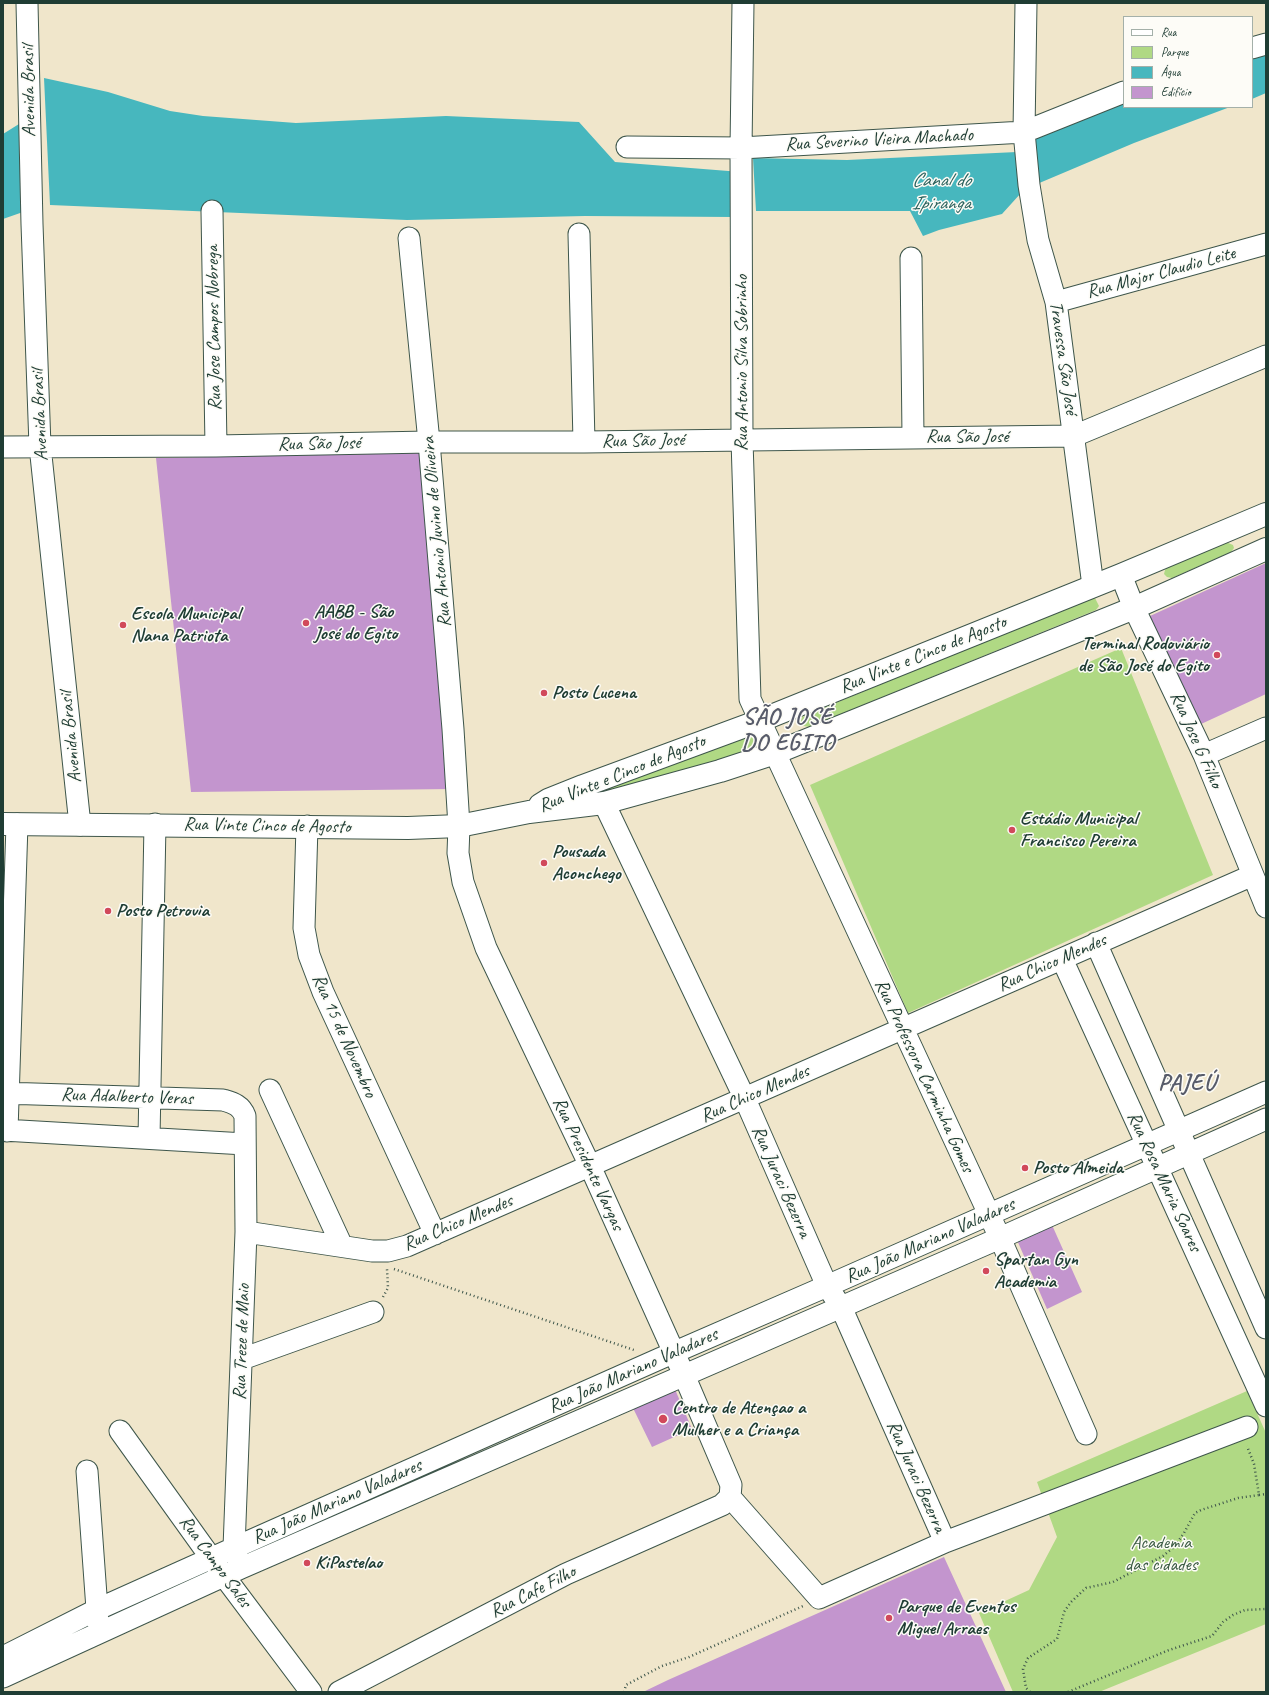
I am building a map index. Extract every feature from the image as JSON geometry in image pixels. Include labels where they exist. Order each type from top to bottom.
[{"type":"main road","name":"Rua Vinte e Cinco de Agosto","points":[[529,812],[548,800],[760,721],[1121,575],[1266,514]]},
{"type":"main road","name":"Rua Vinte e Cinco de Agosto","points":[[529,812],[604,803],[720,771],[775,753],[1134,608],[1266,549]]},
{"type":"main road","name":"Rua Vinte Cinco de Agosto","points":[[10,824],[155,824],[408,828],[459,826],[529,812]]},
{"type":"street","name":"Avenida Brasil","points":[[27,3],[40,446],[80,825]]},
{"type":"street","name":"Rua Antonio Silva Sobrinho","points":[[743,3],[741,148],[742,440],[750,699],[760,721]]},
{"type":"street","name":"Travessa São José","points":[[1026,3],[1024,132],[1029,185],[1038,240],[1056,302],[1093,586]]},
{"type":"street","points":[[1253,48],[1266,44]]},
{"type":"street","name":"Rua Severino Vieira Machado","points":[[626,147],[741,148],[1024,132],[1123,92]]},
{"type":"street","name":"Rua Jose Campos Nobrega","points":[[212,211],[216,446]]},
{"type":"street","points":[[579,234],[584,442]]},
{"type":"street","name":"Rua Antonio Juvino de Oliveira","points":[[409,238],[430,442],[453,729],[459,826]]},
{"type":"street","name":"Rua Major Claudio Leite","points":[[1056,302],[1266,244]]},
{"type":"street","points":[[911,258],[913,437]]},
{"type":"street","name":"Rua São José","points":[[3,447],[1074,436],[1266,356]]},
{"type":"street","name":"Rua Jose G Filho","points":[[1121,575],[1134,608],[1204,755],[1266,907]]},
{"type":"street","name":"Rua Professora Carminha Gomes","points":[[760,721],[1000,1238],[1086,1434]]},
{"type":"street","points":[[1204,755],[1266,728]]},
{"type":"street","name":"Rua Juraci Bezerra","points":[[604,803],[745,1099],[827,1286],[841,1307],[945,1542]]},
{"type":"street","points":[[5,1130],[10,824]]},
{"type":"street","points":[[149,1138],[155,824]]},
{"type":"street","name":"Rua 15 de Novembro","points":[[307,826],[304,928],[309,955],[323,992],[435,1234]]},
{"type":"street","name":"Rua Presidente Vargas","points":[[459,826],[458,853],[462,882],[486,948],[590,1166],[666,1356],[684,1375],[731,1485],[730,1497]]},
{"type":"street","name":"Rua Chico Mendes","points":[[246,1232],[372,1251],[388,1251],[407,1246],[745,1099],[902,1028],[1252,875]]},
{"type":"street","name":"Rua Rosa Maria Soares","points":[[1096,943],[1266,1328]]},
{"type":"street","name":"Rua Rosa Maria Soares","points":[[1062,959],[1266,1406]]},
{"type":"street","points":[[270,1090],[342,1246]]},
{"type":"street","name":"Rua João Mariano Valadares","points":[[3,1657],[96,1610],[234,1548],[1266,1092]]},
{"type":"street","name":"Rua Adalberto Veras","points":[[6,1093],[223,1100],[238,1105],[244,1116]]},
{"type":"street","name":"Rua Treze de Maio","points":[[233,1572],[246,1232],[244,1116]]},
{"type":"street","name":"Rua João Mariano Valadares","points":[[3,1677],[233,1572],[1000,1238],[1266,1119]]},
{"type":"street","name":"Rua Adalberto Veras","points":[[5,1130],[245,1144]]},
{"type":"street","points":[[1186,1231],[1218,1218]]},
{"type":"street","points":[[242,1358],[373,1312]]},
{"type":"street","points":[[730,1497],[819,1598],[945,1542],[1247,1427]]},
{"type":"street","name":"Rua Campo Sales","points":[[120,1431],[212,1558],[233,1572],[311,1692]]},
{"type":"street","points":[[87,1471],[96,1610],[99,1634]]},
{"type":"street","name":"Rua Cafe Filho","points":[[340,1692],[566,1574],[722,1505],[730,1497]]},
{"type":"path","points":[[373,1312],[388,1288],[387,1267],[666,1356]]},
{"type":"path","points":[[1247,1427],[1247,1447],[1254,1464],[1259,1495]]},
{"type":"path","points":[[1030,1692],[1026,1688],[1023,1669],[1028,1658],[1057,1640],[1064,1612],[1071,1602],[1086,1588],[1113,1582],[1163,1556],[1174,1547],[1195,1513],[1238,1498],[1266,1494]]},
{"type":"path","points":[[624,1692],[626,1685],[662,1666],[689,1657],[819,1598]]},
{"type":"path","points":[[1068,1692],[1163,1653],[1212,1636],[1223,1622],[1233,1615],[1245,1610],[1266,1609]]},
{"type":"green space","points":[[1226,542],[1233,545],[1234,548],[1231,552],[1172,578],[1167,577],[1164,574],[1167,567]]},
{"type":"green space","points":[[1091,597],[1095,598],[1099,606],[1096,610],[809,727],[800,725],[802,717]]},
{"type":"green space","name":"Estádio Municipal Francisco Pereira","points":[[1121,648],[1213,875],[908,1013],[810,785]]},
{"type":"green space","points":[[742,737],[755,738],[761,744],[750,751],[645,783],[574,800]]},
{"type":"green space","name":"Academia das cidades","points":[[1247,1391],[1266,1433],[1266,1624],[1099,1692],[1013,1692],[979,1613],[1029,1590],[1057,1537],[1037,1482]]},
{"type":"water","points":[[1266,53],[1266,93],[1253,99],[1253,58]]},
{"type":"water","points":[[44,78],[108,92],[170,111],[203,116],[296,123],[446,116],[579,122],[615,162],[741,172],[733,217],[585,216],[407,220],[50,205]]},
{"type":"water","points":[[1123,99],[1123,108],[1227,108],[1134,143],[1037,184],[1035,134]]},
{"type":"water","points":[[19,124],[23,212],[3,219],[3,134]]},
{"type":"water","name":"Canal do Ipiranga","points":[[1017,152],[1021,193],[1002,214],[939,230],[923,236],[910,211],[756,211],[753,158],[847,160]]},
{"type":"building","name":"AABB - São José do Egito","points":[[425,453],[453,789],[191,792],[156,458]]},
{"type":"building","name":"Terminal Rodoviário de São José do Egito","points":[[1266,563],[1266,694],[1199,725],[1150,616]]},
{"type":"building","points":[[1052,1225],[1082,1292],[1047,1309],[1017,1240]]},
{"type":"building","name":"Centro de Atençao a Mulher e a Criança","points":[[674,1387],[692,1429],[652,1447],[633,1408]]},
{"type":"building","name":"Parque de Eventos Miguel Arraes","points":[[944,1557],[1006,1692],[643,1692],[668,1680]]},
{"type":"place","name":"AABB - São José do Egito","points":[[306,623]]},
{"type":"place","name":"Escola Municipal Nana Patriota","points":[[123,625]]},
{"type":"place","name":"Terminal Rodoviário de São José do Egito","points":[[1217,655]]},
{"type":"place","name":"Posto Lucena","points":[[544,693]]},
{"type":"place","name":"Estádio Municipal Francisco Pereira","points":[[1012,830]]},
{"type":"place","name":"Pousada Aconchego","points":[[544,863]]},
{"type":"place","name":"Posto Petrovia","points":[[108,911]]},
{"type":"place","name":"Posto Almeida","points":[[1025,1168]]},
{"type":"place","name":"Spartan Gyn Academia","points":[[986,1271]]},
{"type":"place","name":"Centro de Atençao a Mulher e a Criança","points":[[663,1419]]},
{"type":"place","name":"KiPastelao","points":[[307,1563]]},
{"type":"place","name":"Parque de Eventos Miguel Arraes","points":[[889,1618]]},
{"type":"district","name":"SÃO JOSÉ DO EGITO","points":[[788,731]]},
{"type":"district","name":"PAJEÚ","points":[[1187,1084]]}]
